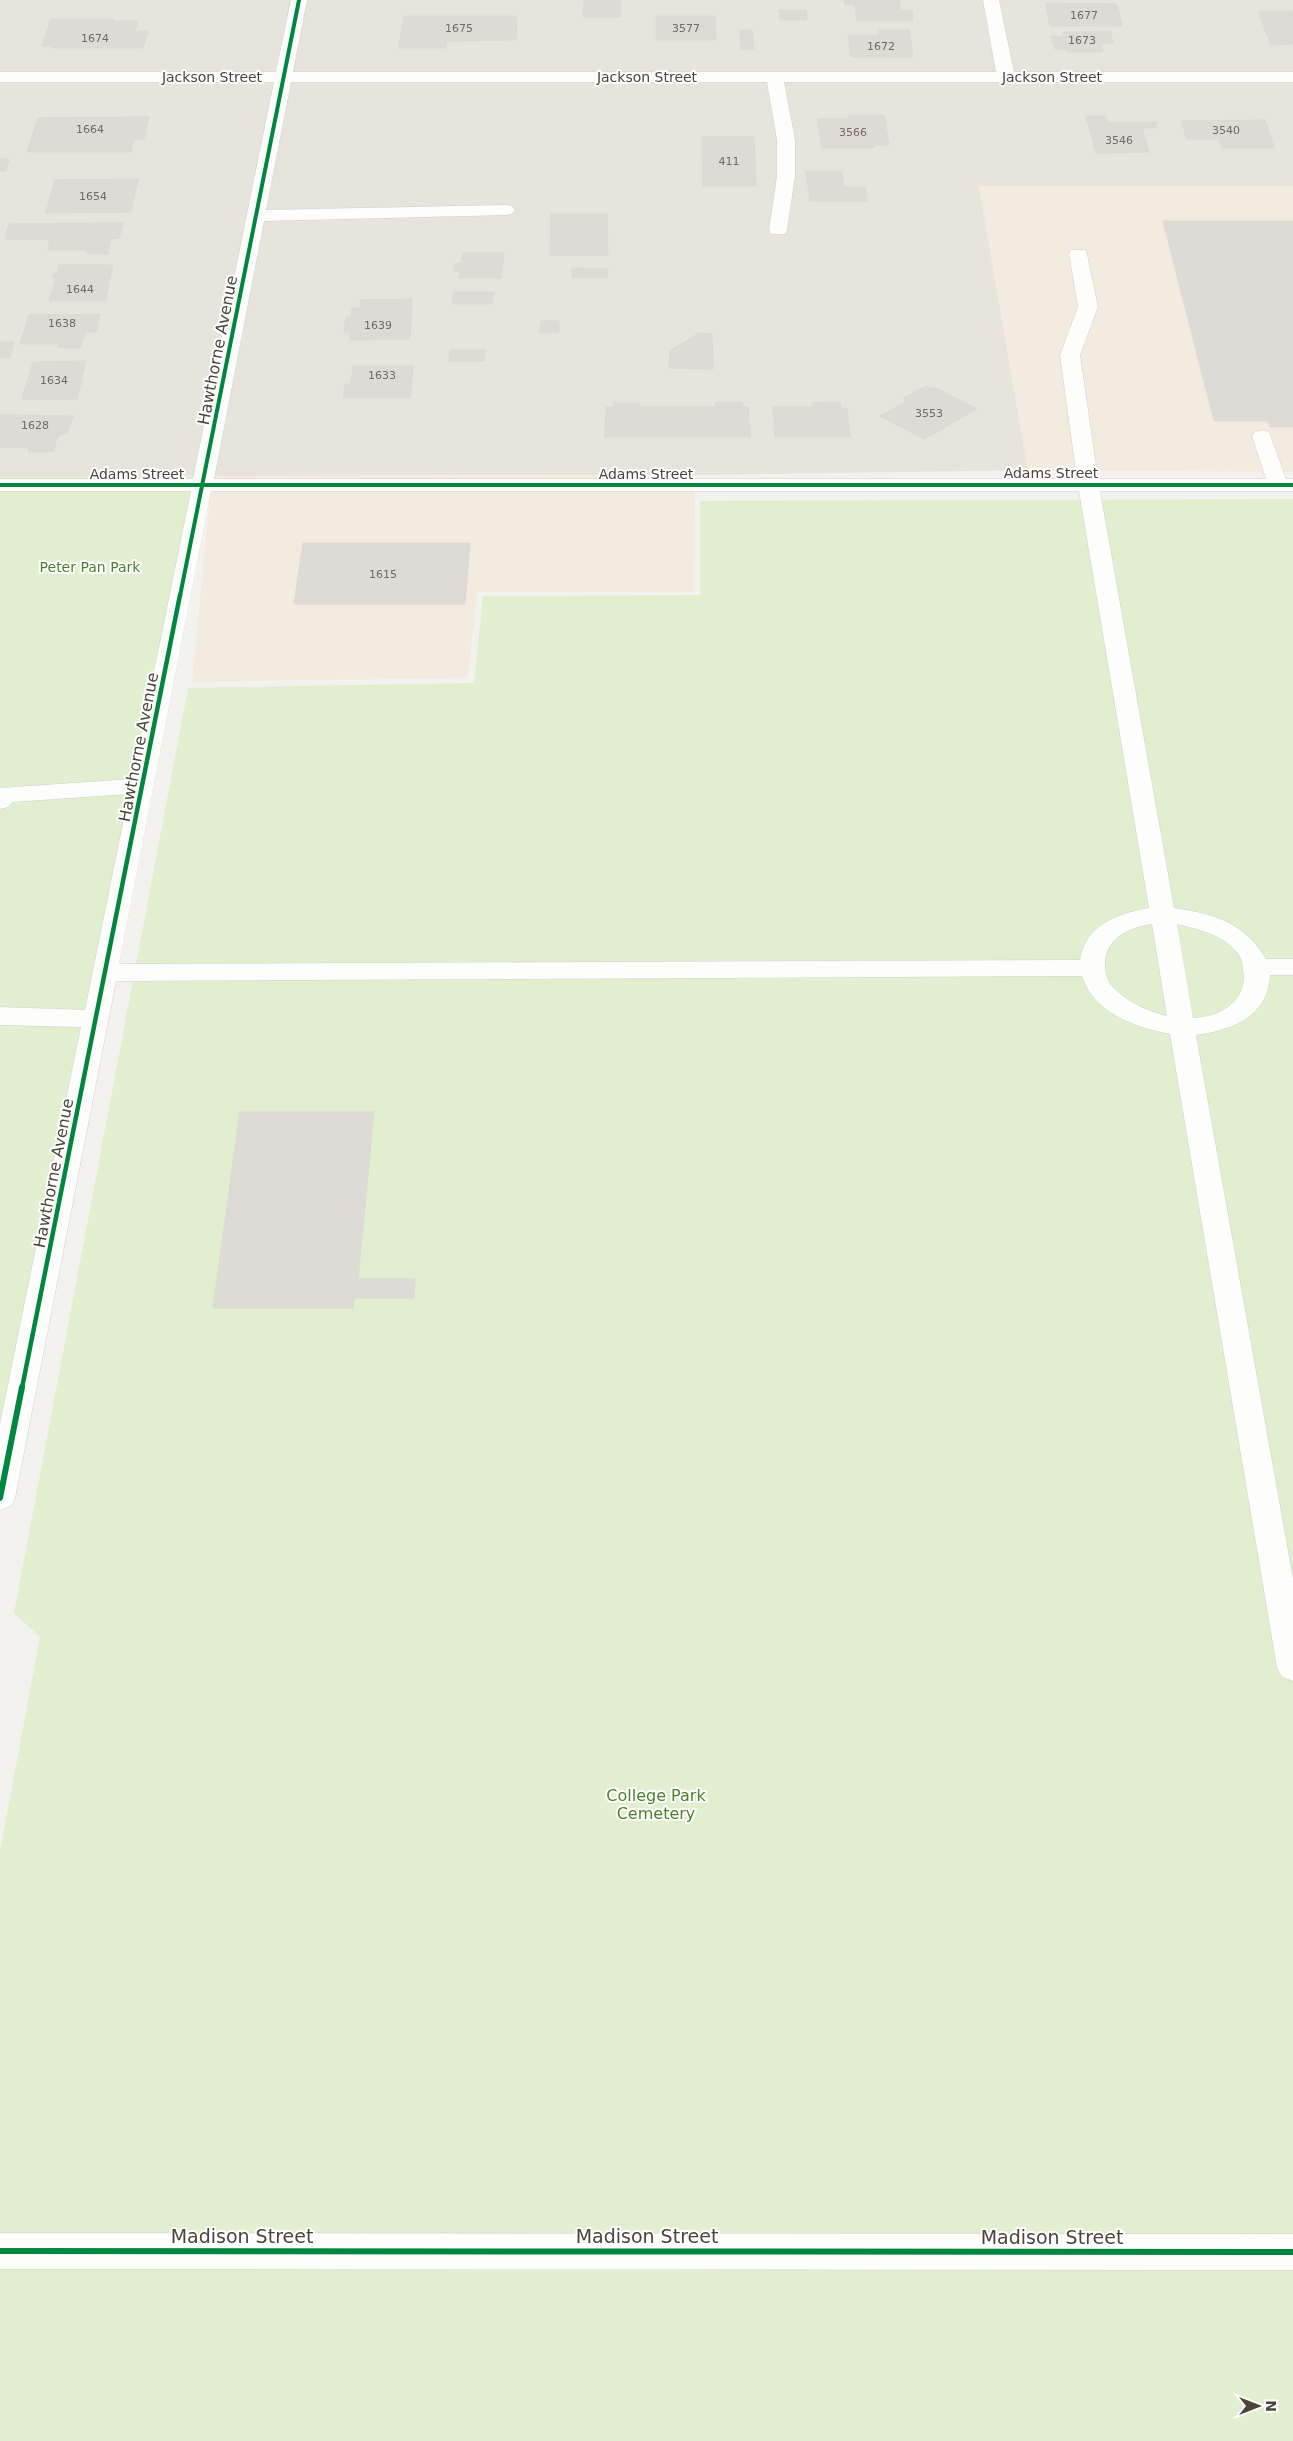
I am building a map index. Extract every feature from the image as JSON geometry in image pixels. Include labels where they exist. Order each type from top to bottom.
[{"type":"street","name":"Hawthorne Avenue","points":[[0,1498],[97,1020],[299,0]]},
{"type":"street","points":[[991,0],[1006,77]]},
{"type":"street","name":"Jackson Street","points":[[0,77],[1293,77]]},
{"type":"street","points":[[775,77],[786,140],[786,176],[778,230]]},
{"type":"street","points":[[257,216],[506,210]]},
{"type":"street","points":[[1078,254],[1088,307],[1070,355],[1088,484],[1293,1668]]},
{"type":"street","points":[[1262,436],[1286,484]]},
{"type":"street","name":"Adams Street","points":[[0,485],[1286,484]]},
{"type":"street","points":[[0,802],[2,795],[143,786]]},
{"type":"street","points":[[1162,914],[1196,919],[1212,924],[1233,935],[1248,950],[1257,967],[1257,985],[1249,1002],[1233,1016],[1209,1024],[1182,1027],[1156,1023],[1131,1014],[1118,1006],[1097,985],[1091,968],[1093,952],[1102,937],[1118,925],[1138,917],[1162,914]]},
{"type":"street","points":[[1257,967],[1293,967]]},
{"type":"street","points":[[106,973],[1091,968]]},
{"type":"street","points":[[0,1016],[97,1020]]},
{"type":"street","name":"Madison Street","points":[[0,2251],[1293,2252]]},
{"type":"shaded area","points":[[0,0],[1293,0],[1293,186],[979,186],[1028,470],[695,475],[0,476]]},
{"type":"shaded area","points":[[979,186],[1293,186],[1293,472],[1028,470]]},
{"type":"shaded area","points":[[695,475],[694,592],[477,592],[468,678],[192,682],[212,476]]},
{"type":"green space","name":"Peter Pan Park","points":[[0,476],[212,476],[154,666],[0,1461]]},
{"type":"green space","name":"College Park Cemetery","points":[[1293,499],[1293,2441],[0,2441],[0,1851],[40,1637],[14,1613],[188,688],[474,683],[483,596],[700,595],[700,501]]},
{"type":"building","points":[[584,0],[621,0],[620,17],[583,17]]},
{"type":"building","points":[[844,0],[899,0],[901,10],[912,10],[913,21],[857,21],[855,5],[845,5]]},
{"type":"building","points":[[1046,3],[1117,4],[1122,26],[1050,26]]},
{"type":"building","points":[[779,10],[806,10],[807,20],[780,20]]},
{"type":"building","points":[[1258,11],[1293,11],[1293,44],[1271,45]]},
{"type":"building","points":[[404,16],[517,16],[516,40],[446,41],[446,48],[399,48]]},
{"type":"building","points":[[656,16],[715,16],[716,40],[656,40]]},
{"type":"building","points":[[51,19],[138,21],[135,31],[148,31],[143,48],[52,48],[53,46],[42,46]]},
{"type":"building","points":[[740,30],[752,30],[754,49],[741,49]]},
{"type":"building","points":[[879,30],[909,30],[913,57],[851,57],[848,35],[880,35]]},
{"type":"building","points":[[1110,31],[1113,43],[1101,43],[1103,52],[1067,52],[1066,49],[1055,49],[1051,36],[1064,36],[1063,32]]},
{"type":"building","points":[[848,115],[884,115],[889,145],[874,145],[874,148],[822,148],[818,119],[848,119]]},
{"type":"building","points":[[1086,116],[1105,116],[1108,122],[1156,122],[1157,128],[1142,128],[1149,152],[1096,153]]},
{"type":"building","points":[[149,117],[144,139],[134,139],[131,152],[27,152],[38,118]]},
{"type":"building","points":[[1265,120],[1274,148],[1222,148],[1219,139],[1187,139],[1181,121]]},
{"type":"building","points":[[702,137],[754,137],[756,186],[703,186]]},
{"type":"building","points":[[0,159],[9,159],[6,171],[0,171]]},
{"type":"building","points":[[806,171],[841,171],[844,187],[865,187],[867,201],[810,201]]},
{"type":"building","points":[[138,179],[131,212],[46,213],[55,180]]},
{"type":"building","points":[[551,214],[607,214],[608,255],[550,255]]},
{"type":"building","points":[[1163,221],[1293,221],[1293,427],[1270,427],[1268,421],[1214,421]]},
{"type":"building","points":[[123,223],[119,238],[111,239],[108,254],[87,254],[88,250],[48,250],[50,239],[5,239],[9,224]]},
{"type":"building","points":[[463,253],[504,253],[501,278],[459,278],[460,271],[454,271],[454,264],[461,263]]},
{"type":"building","points":[[59,265],[113,265],[105,301],[49,301],[56,278],[52,278],[54,273],[58,273]]},
{"type":"building","points":[[572,268],[608,269],[607,278],[572,278]]},
{"type":"building","points":[[454,292],[494,292],[492,304],[452,304]]},
{"type":"building","points":[[412,299],[410,339],[350,340],[350,332],[344,332],[346,317],[351,317],[352,308],[360,308],[360,300]]},
{"type":"building","points":[[100,314],[96,332],[85,332],[80,348],[58,348],[59,344],[20,344],[29,315]]},
{"type":"building","points":[[541,321],[559,321],[559,333],[539,333]]},
{"type":"building","points":[[699,333],[712,334],[713,369],[669,368],[670,351]]},
{"type":"building","points":[[0,342],[14,342],[10,358],[0,358]]},
{"type":"building","points":[[450,350],[485,350],[484,361],[449,361]]},
{"type":"building","points":[[86,361],[77,399],[22,399],[33,362]]},
{"type":"building","points":[[353,366],[413,366],[410,398],[343,398],[345,384],[351,384]]},
{"type":"building","points":[[926,386],[931,389],[934,387],[977,409],[924,439],[880,416],[907,401],[903,398]]},
{"type":"building","points":[[715,402],[742,402],[743,407],[748,407],[750,437],[605,437],[606,407],[614,407],[614,403],[640,403],[640,407],[715,407]]},
{"type":"building","points":[[840,402],[841,408],[847,408],[850,437],[775,437],[773,407],[813,407],[813,403]]},
{"type":"building","points":[[0,415],[73,416],[67,434],[58,435],[53,452],[28,452],[29,447],[0,447]]},
{"type":"building","points":[[303,543],[470,543],[465,604],[294,604]]},
{"type":"building","points":[[240,1112],[374,1112],[358,1279],[415,1279],[414,1298],[354,1298],[353,1308],[213,1308]]},
{"type":"cycle path","points":[[0,1498],[299,0]]},
{"type":"cycle path","points":[[0,485],[1293,485]]},
{"type":"cycle path","points":[[0,2251],[1293,2252]]}]
